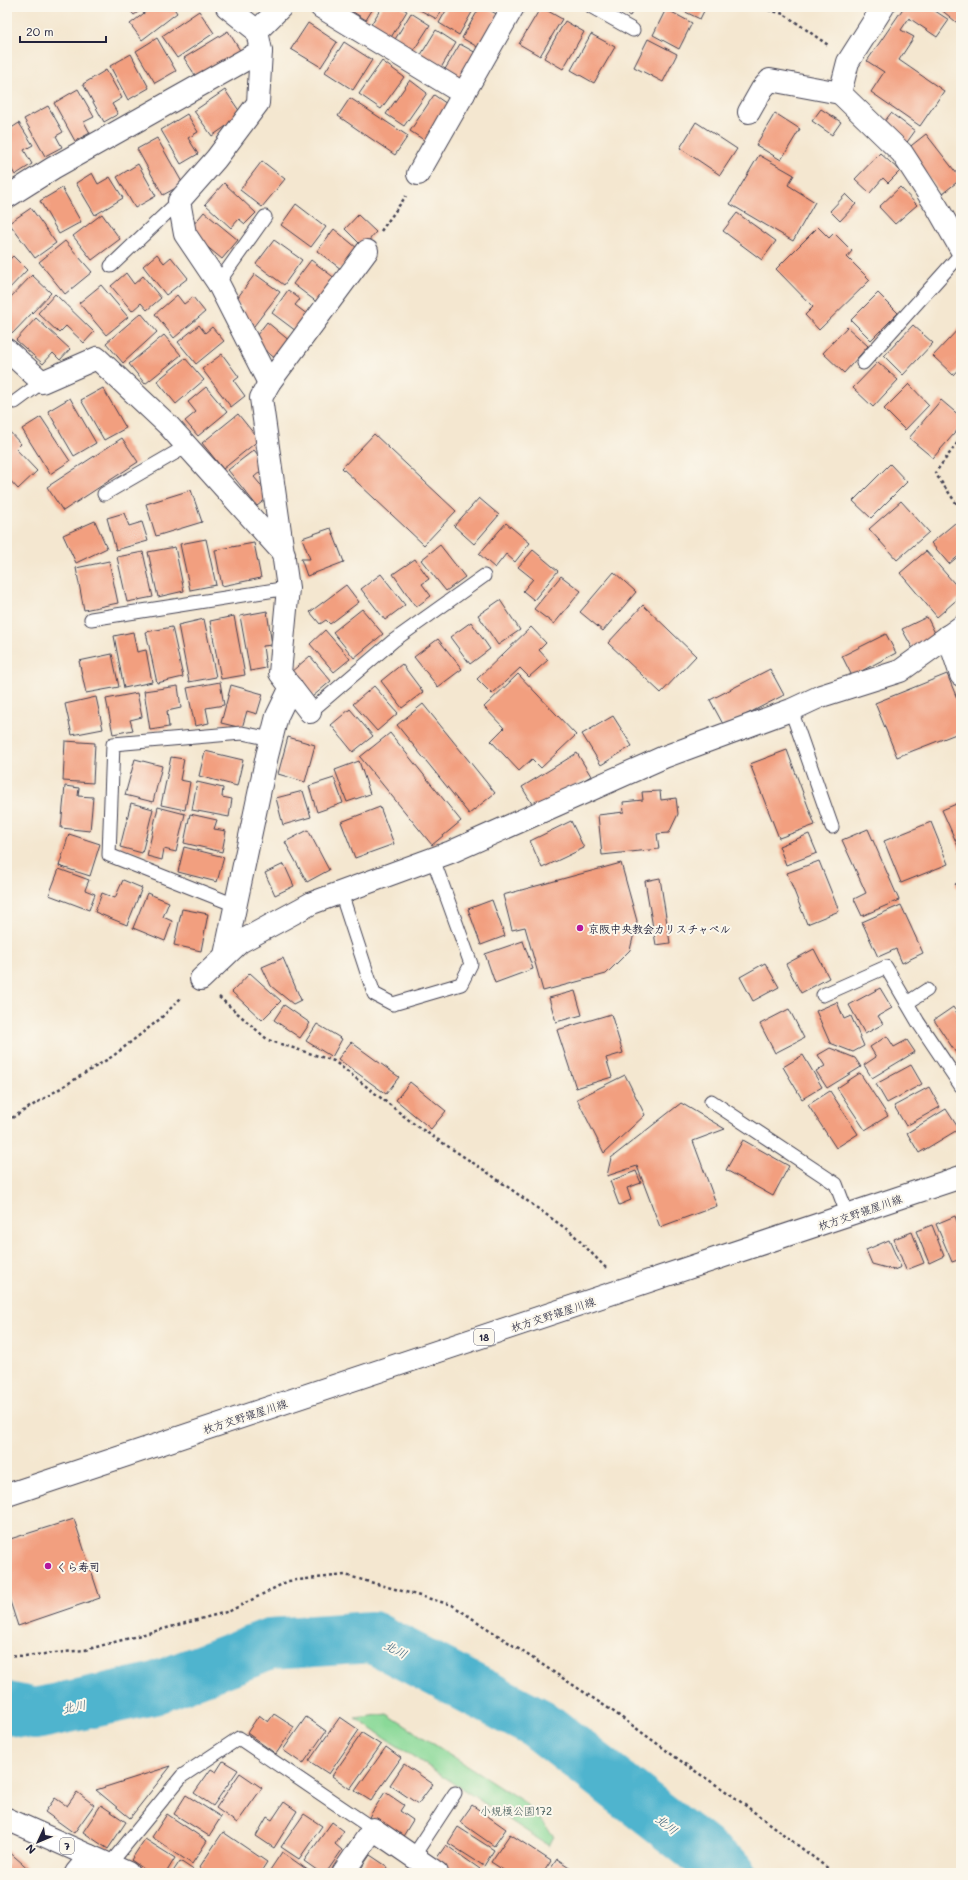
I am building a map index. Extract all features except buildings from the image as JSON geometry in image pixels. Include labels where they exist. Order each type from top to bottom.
[{"type":"street","points":[[227,7],[259,41],[258,103],[216,159],[179,201],[185,234],[218,283],[269,383]]},
{"type":"street","points":[[7,197],[259,41],[281,7]]},
{"type":"street","points":[[321,7],[464,94]]},
{"type":"street","points":[[418,174],[513,7]]},
{"type":"street","points":[[840,93],[848,62],[883,7]]},
{"type":"street","points":[[749,112],[762,89],[770,80],[840,93],[902,153],[937,207],[961,249]]},
{"type":"street","points":[[310,712],[280,673],[288,588],[261,398],[269,383],[367,251]]},
{"type":"street","points":[[7,350],[42,382],[97,358],[168,425],[284,554]]},
{"type":"street","points":[[201,979],[240,942],[312,903],[433,859],[664,757],[791,710],[821,696],[900,671],[955,631],[961,675]]},
{"type":"street","points":[[225,955],[271,739],[277,716],[291,687]]},
{"type":"street","name":"枚方交野寝屋川線","points":[[7,1495],[622,1292],[961,1177]]},
{"type":"street","name":"7","points":[[7,1819],[109,1865]]},
{"type":"street","points":[[343,1873],[373,1829],[437,1873]]},
{"type":"street","points":[[76,1873],[109,1865]]},
{"type":"lane","points":[[592,7],[633,30]]},
{"type":"lane","points":[[111,266],[179,201]]},
{"type":"lane","points":[[218,283],[265,217]]},
{"type":"lane","points":[[863,364],[961,254]]},
{"type":"lane","points":[[15,402],[42,382]]},
{"type":"lane","points":[[104,494],[186,446]]},
{"type":"lane","points":[[310,712],[393,641],[484,576]]},
{"type":"lane","points":[[91,619],[288,588]]},
{"type":"lane","points":[[791,710],[832,827]]},
{"type":"lane","points":[[235,905],[108,855],[113,744],[242,733],[271,739]]},
{"type":"lane","points":[[341,893],[374,994],[393,1004],[460,984],[471,964],[433,859]]},
{"type":"lane","points":[[823,996],[886,967],[907,1003],[961,1086]]},
{"type":"lane","points":[[907,1003],[927,990]]},
{"type":"lane","points":[[711,1101],[836,1184],[848,1216]]},
{"type":"lane","points":[[109,1865],[182,1776],[239,1738],[373,1829]]},
{"type":"lane","points":[[413,1857],[455,1794]]},
{"type":"path","points":[[757,7],[784,14],[848,62]]},
{"type":"path","points":[[367,251],[398,209],[418,174]]},
{"type":"path","points":[[961,438],[935,473],[961,510]]},
{"type":"path","points":[[7,1121],[113,1056],[160,1019],[201,979],[227,1006],[268,1040],[296,1051],[334,1061],[414,1124],[487,1172],[572,1233],[601,1263],[622,1292]]},
{"type":"path","points":[[7,1654],[24,1656],[85,1650],[230,1611],[288,1581],[345,1575],[452,1604],[614,1712],[689,1767],[732,1796],[834,1873]]},
{"type":"green space","name":"小規模公園172","points":[[387,1714],[524,1802],[554,1836],[549,1846],[355,1718]]},
{"type":"waterway","name":"北川","points":[[7,1708],[35,1714],[153,1689],[270,1644],[372,1637],[539,1724],[730,1873]]},
{"type":"place","name":"京阪中央教会カリスチャペル","points":[[580,928]]},
{"type":"place","name":"くら寿司","points":[[48,1566]]}]
